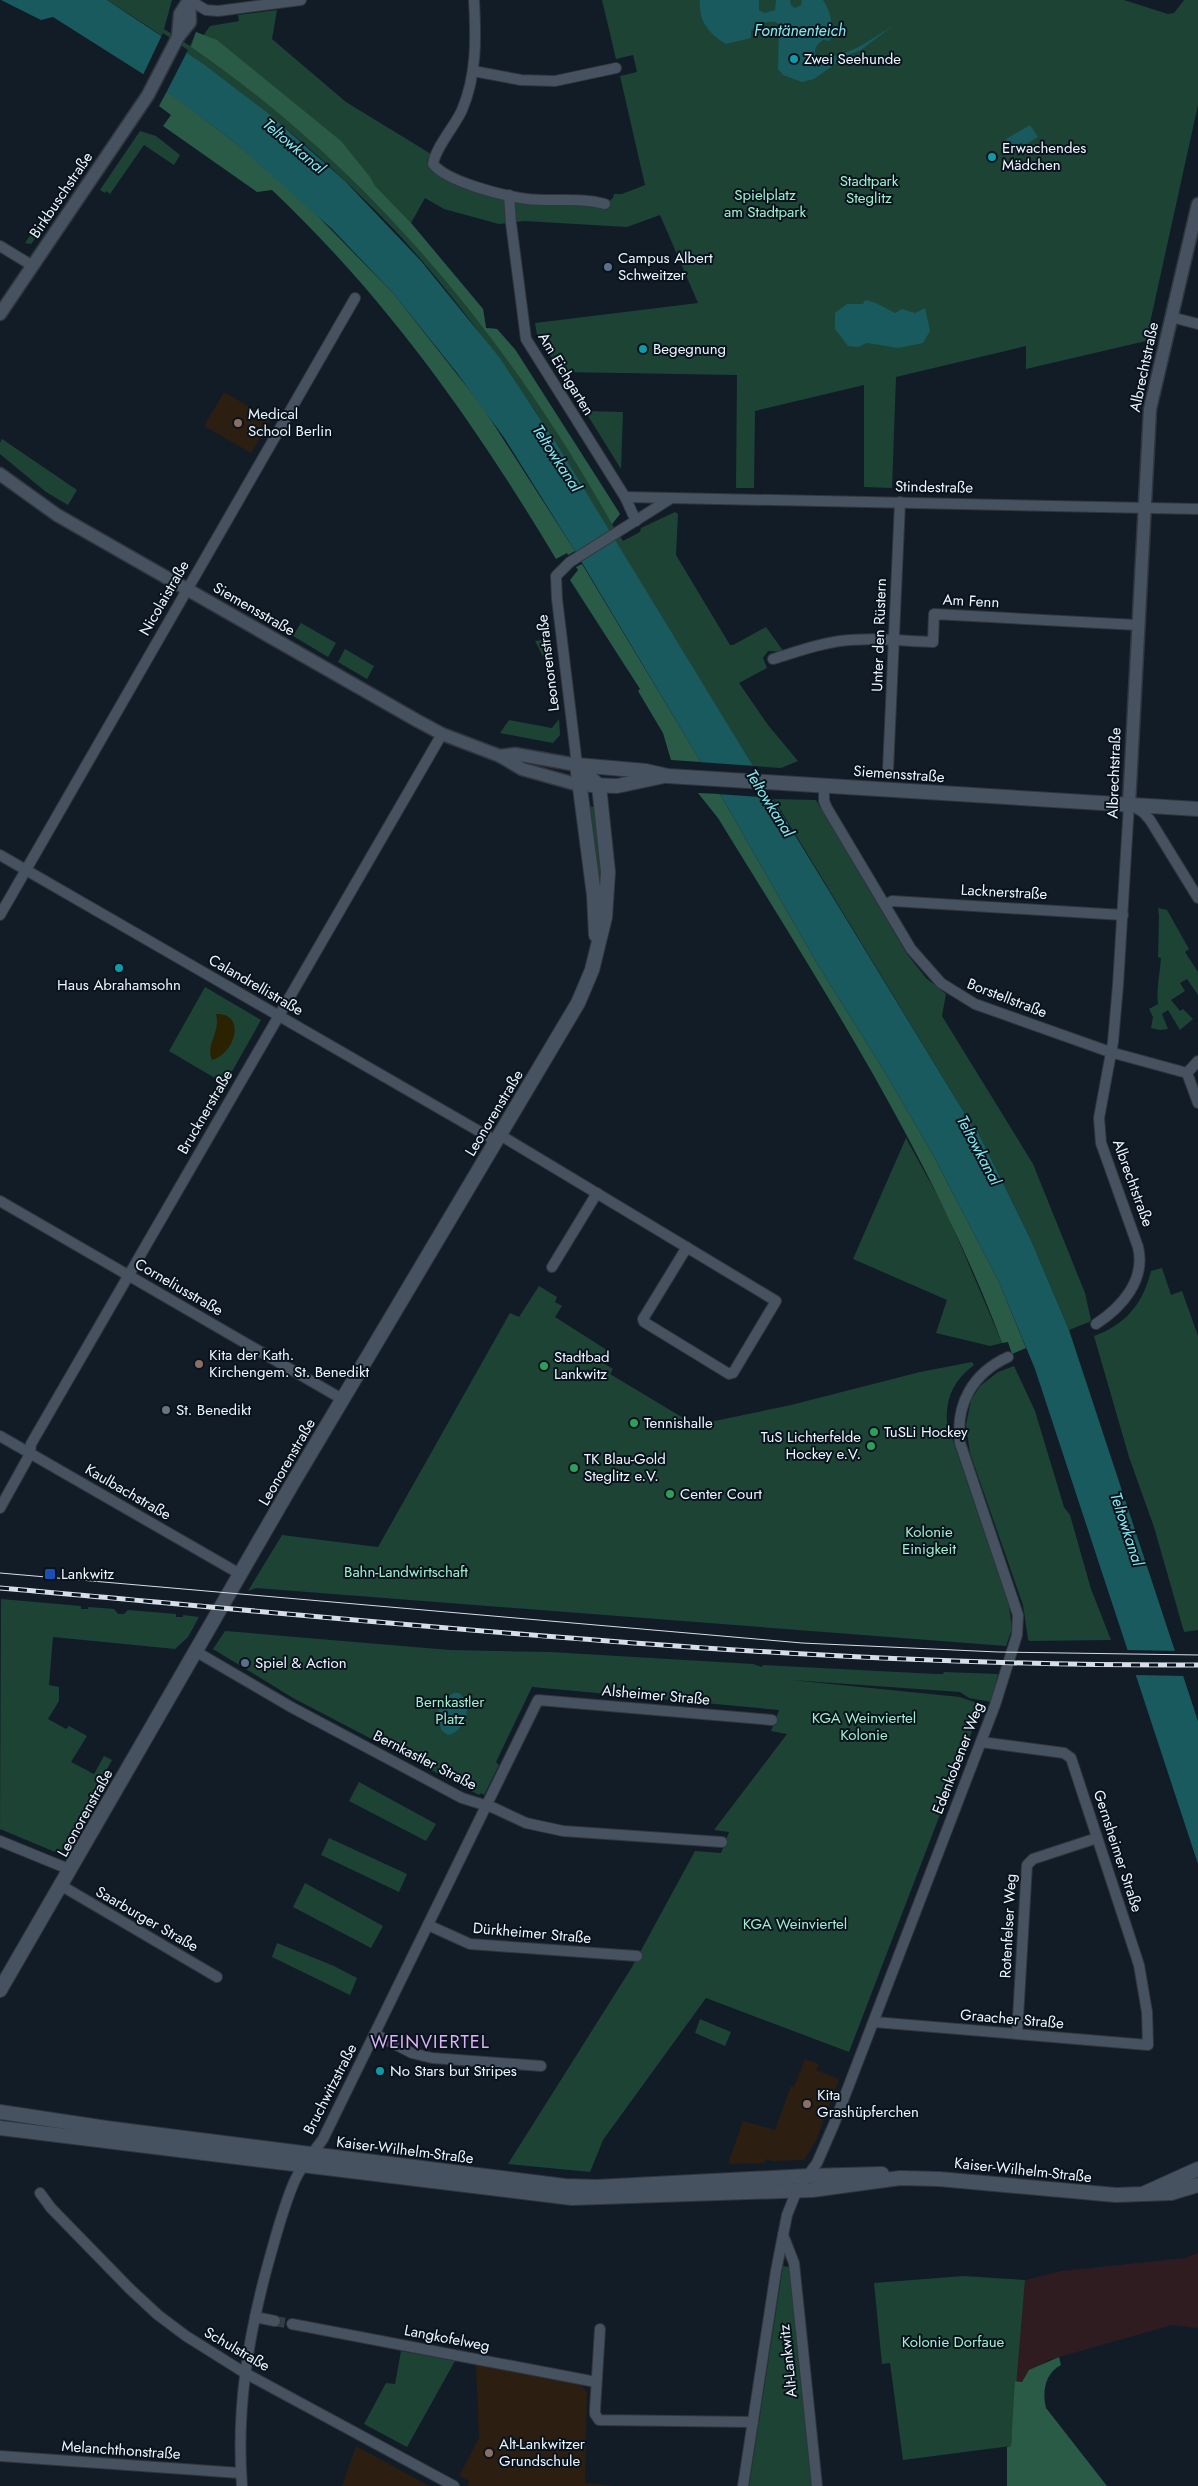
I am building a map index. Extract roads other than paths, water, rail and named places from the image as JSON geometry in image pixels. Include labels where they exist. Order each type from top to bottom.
[{"type":"main road","name":"Siemensstraße","points":[[577,765],[646,771],[674,776],[1198,809]]},
{"type":"main road","name":"Leonorenstraße","points":[[577,765],[594,895],[596,948]]},
{"type":"main road","points":[[577,765],[599,786]]},
{"type":"main road","name":"Siemensstraße","points":[[579,785],[617,786],[674,776]]},
{"type":"main road","name":"Leonorenstraße","points":[[0,1990],[62,1886],[194,1651],[578,1003],[592,970],[605,917],[608,872],[599,786]]},
{"type":"main road","name":"Kaiser-Wilhelm-Straße","points":[[0,2112],[308,2160],[581,2198],[797,2190],[900,2178],[939,2179],[1105,2195],[1171,2193],[1198,2185]]},
{"type":"main road","name":"Kaiser-Wilhelm-Straße","points":[[0,2128],[565,2186],[651,2185],[879,2174],[900,2178]]},
{"type":"main road","name":"Kaiser-Wilhelm-Straße","points":[[1142,2194],[1198,2169]]},
{"type":"street","points":[[189,0],[206,10],[218,11],[301,0]]},
{"type":"street","name":"Birkbuschstraße","points":[[0,314],[148,95],[178,37],[180,14],[189,0]]},
{"type":"street","points":[[474,0],[475,44],[473,71],[462,109],[433,164],[437,170],[453,178],[509,195],[527,199],[604,204]]},
{"type":"street","points":[[473,71],[521,80],[555,81],[616,68]]},
{"type":"street","name":"Am Eichgarten","points":[[509,195],[510,223],[526,339],[625,497]]},
{"type":"street","name":"Albrechtstraße","points":[[1096,1324],[1126,1300],[1137,1276],[1140,1260],[1138,1247],[1100,1138],[1099,1118],[1118,994],[1143,507],[1152,396],[1198,204]]},
{"type":"street","points":[[0,246],[33,266]]},
{"type":"street","name":"Nicolaistraße","points":[[0,915],[356,298]]},
{"type":"street","points":[[1171,317],[1198,324]]},
{"type":"street","name":"Siemensstraße","points":[[0,474],[43,507],[442,734],[500,756],[522,769],[579,785]]},
{"type":"street","points":[[625,497],[636,521],[670,499]]},
{"type":"street","name":"Stindestraße","points":[[625,497],[1198,508]]},
{"type":"street","name":"Unter den Rüstern","points":[[888,770],[900,502]]},
{"type":"street","name":"Leonorenstraße","points":[[577,765],[556,584],[560,572],[570,562],[636,521]]},
{"type":"street","name":"Am Fenn","points":[[773,659],[803,649],[841,641],[893,640],[933,642],[934,614],[1137,625]]},
{"type":"street","name":"Brucknerstraße","points":[[0,1508],[30,1454],[31,1444],[442,734]]},
{"type":"street","name":"Siemensstraße","points":[[500,756],[515,754],[577,765]]},
{"type":"street","name":"Borstellstraße","points":[[824,786],[824,801],[827,808],[917,958],[932,976],[951,991],[975,1004],[1110,1052],[1187,1073]]},
{"type":"street","points":[[1129,804],[1143,812],[1150,820],[1198,898]]},
{"type":"street","name":"Calandrellistraße","points":[[0,855],[278,1016],[597,1193],[776,1301],[733,1373],[729,1374],[644,1322],[643,1319],[686,1247]]},
{"type":"street","name":"Lacknerstraße","points":[[885,905],[892,901],[1123,915]]},
{"type":"street","points":[[1198,1061],[1187,1073],[1198,1103]]},
{"type":"street","points":[[552,1267],[597,1193]]},
{"type":"street","name":"Corneliusstraße","points":[[0,1201],[342,1399]]},
{"type":"street","name":"Edenkobener Weg","points":[[808,2176],[817,2163],[831,2132],[874,2022],[981,1742],[1014,1646],[1018,1615],[960,1443],[958,1423],[965,1397],[973,1385],[989,1367],[1008,1358]]},
{"type":"street","name":"Kaulbachstraße","points":[[0,1436],[240,1574]]},
{"type":"street","name":"Bernkastler Straße","points":[[194,1651],[291,1707],[462,1798],[526,1823],[563,1831],[722,1842]]},
{"type":"street","name":"Bruchwitzstraße","points":[[242,2486],[240,2473],[240,2433],[245,2373],[255,2317],[279,2226],[308,2160],[323,2139],[538,1700]]},
{"type":"street","name":"Alsheimer Straße","points":[[538,1700],[772,1720]]},
{"type":"street","name":"Gernsheimer Straße","points":[[981,1742],[1068,1755],[1075,1770],[1139,1965],[1146,2012],[1148,2045]]},
{"type":"street","name":"Rotenfelser Weg","points":[[1017,2034],[1027,1865],[1033,1859],[1097,1838]]},
{"type":"street","points":[[0,1841],[71,1870]]},
{"type":"street","name":"Saarburger Straße","points":[[62,1886],[217,1977]]},
{"type":"street","name":"Dürkheimer Straße","points":[[428,1925],[470,1944],[637,1956]]},
{"type":"street","name":"Graacher Straße","points":[[874,2022],[1148,2045]]},
{"type":"street","points":[[375,2034],[412,2053],[432,2058],[541,2066]]},
{"type":"street","points":[[797,2190],[808,2176]]},
{"type":"street","name":"Alt-Lankwitz","points":[[743,2486],[783,2235],[789,2209],[797,2190]]},
{"type":"street","name":"Schulstraße","points":[[40,2193],[51,2208],[158,2315],[210,2352],[245,2373],[454,2486]]},
{"type":"street","name":"Alt-Lankwitz","points":[[783,2235],[794,2263],[817,2486]]},
{"type":"street","points":[[255,2317],[275,2321]]},
{"type":"street","name":"Langkofelweg","points":[[292,2324],[596,2382]]},
{"type":"street","points":[[600,2329],[594,2414],[602,2422],[753,2422]]},
{"type":"street","name":"Melanchthonstraße","points":[[0,2456],[240,2473]]},
{"type":"water","name":"Teltowkanal","points":[[1,0],[107,0],[202,63],[269,114],[345,181],[421,261],[499,357],[556,443],[973,1127],[975,1126],[1031,1240],[1069,1330],[1198,1721],[1198,1864],[1035,1369],[999,1282],[932,1153],[883,1069],[818,965],[720,794],[575,551],[505,439],[457,373],[393,293],[332,229],[233,141],[143,74],[53,17],[41,20]]},
{"type":"water","name":"Fontänenteich","points":[[700,0],[759,0],[759,10],[765,13],[775,10],[776,0],[790,0],[791,5],[795,8],[801,5],[802,0],[823,0],[830,15],[831,35],[830,41],[823,40],[817,46],[815,53],[817,58],[848,52],[894,25],[861,50],[848,55],[814,79],[802,82],[783,75],[778,69],[779,25],[776,22],[756,27],[751,31],[751,38],[726,44],[714,36],[703,21]]},
{"type":"water","points":[[1030,125],[1038,137],[1014,152],[1006,139]]},
{"type":"water","points":[[865,300],[877,303],[895,313],[902,309],[915,313],[925,308],[930,331],[923,343],[898,348],[867,343],[858,347],[848,346],[835,329],[835,313],[847,304],[863,304]]},
{"type":"water","points":[[454,1693],[459,1693],[464,1698],[467,1711],[463,1724],[454,1733],[448,1735],[441,1730],[438,1709],[442,1701]]},
{"type":"tunnel","points":[[275,2321],[292,2324]]},
{"type":"tram line","points":[[0,1573],[802,1643],[998,1652],[1198,1655]]},
{"type":"railway","points":[[0,1588],[449,1628],[748,1651],[1048,1664],[1198,1665]]},
{"type":"place","name":"Zwei Seehunde","points":[[794,59]]},
{"type":"place","name":"Erwachendes Mädchen","points":[[992,157]]},
{"type":"place","name":"Campus Albert Schweitzer","points":[[608,267]]},
{"type":"place","name":"Begegnung","points":[[643,349]]},
{"type":"place","name":"Medical School Berlin","points":[[238,423]]},
{"type":"place","name":"Haus Abrahamsohn","points":[[119,968]]},
{"type":"place","name":"Kita der Kath. Kirchengem. St. Benedikt","points":[[199,1364]]},
{"type":"place","name":"Stadtbad Lankwitz","points":[[544,1366]]},
{"type":"place","name":"St. Benedikt","points":[[166,1410]]},
{"type":"place","name":"Tennishalle","points":[[634,1423]]},
{"type":"place","name":"TuSLi Hockey","points":[[874,1432]]},
{"type":"place","name":"TuS Lichterfelde Hockey e.V.","points":[[871,1446]]},
{"type":"place","name":"TK Blau-Gold Steglitz e.V.","points":[[574,1468]]},
{"type":"place","name":"Center Court","points":[[670,1494]]},
{"type":"place","name":"Lankwitz","points":[[50,1574]]},
{"type":"place","name":"Spiel & Action","points":[[245,1663]]},
{"type":"place","name":"No Stars but Stripes","points":[[380,2071]]},
{"type":"place","name":"Kita Grashüpferchen","points":[[807,2104]]},
{"type":"place","name":"Alt-Lankwitzer Grundschule","points":[[489,2453]]},
{"type":"district","name":"WEINVIERTEL","points":[[430,2042]]},
{"type":"park label","name":"Stadtpark Steglitz","points":[[869,190]]},
{"type":"park label","name":"Spielplatz am Stadtpark","points":[[765,204]]},
{"type":"park label","name":"Kolonie Einigkeit","points":[[929,1540]]},
{"type":"park label","name":"Bahn-Landwirtschaft","points":[[406,1572]]},
{"type":"park label","name":"Bernkastler Platz","points":[[450,1710]]},
{"type":"park label","name":"KGA Weinviertel Kolonie","points":[[864,1726]]},
{"type":"park label","name":"KGA Weinviertel","points":[[795,1924]]},
{"type":"park label","name":"Kolonie Dorfaue","points":[[953,2342]]}]
